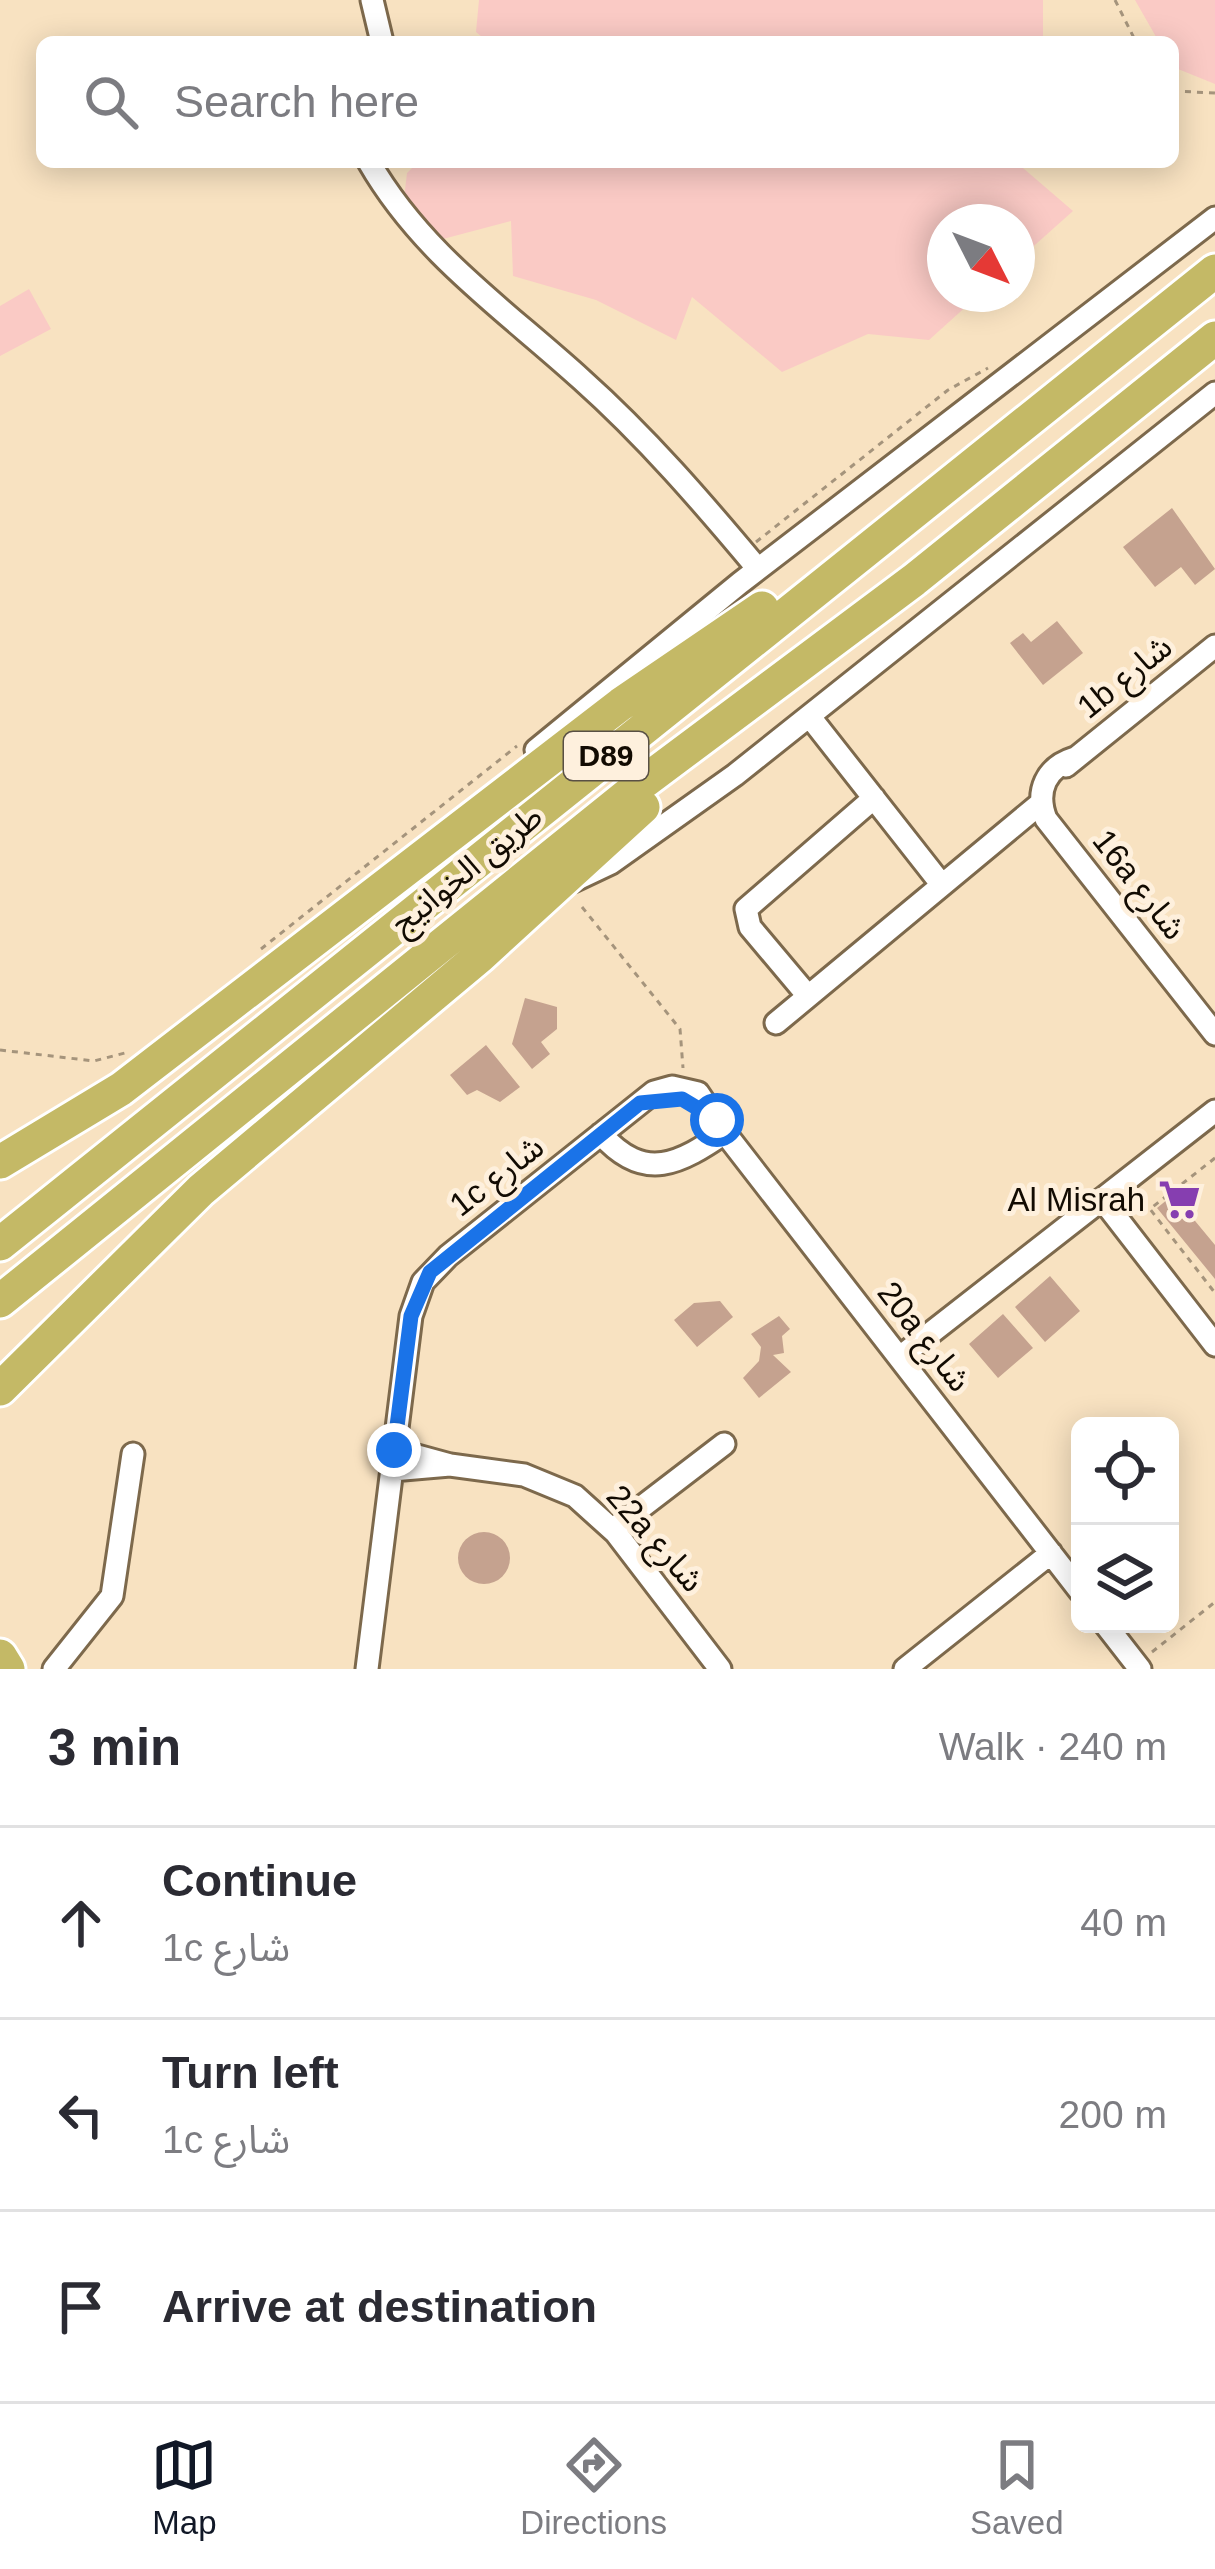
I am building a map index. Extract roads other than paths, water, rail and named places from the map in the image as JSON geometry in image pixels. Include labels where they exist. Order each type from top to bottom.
[{"type":"highway","name":"طريق الخوانيج","points":[[0,1244],[1215,271]]},
{"type":"highway","name":"طريق الخوانيج","points":[[0,1301],[731,716],[914,580],[1215,338]]},
{"type":"highway","points":[[0,1162],[121,1089],[421,857],[741,620],[804,597]]},
{"type":"highway","points":[[0,1409],[6,1380],[201,1190],[572,896],[731,716]]},
{"type":"street","points":[[372,0],[380,36]]},
{"type":"street","points":[[372,168],[392,203],[429,247],[641,436],[758,569]]},
{"type":"street","points":[[421,857],[445,826],[758,569],[1215,218]]},
{"type":"street","points":[[572,896],[810,717],[1215,394]]},
{"type":"street","name":"1b شارع","points":[[776,1023],[1045,794],[1075,758],[1215,646]]},
{"type":"street","points":[[810,717],[942,885]]},
{"type":"street","name":"16a شارع","points":[[1045,794],[1056,831],[1215,1034]]},
{"type":"street","points":[[808,996],[750,927],[746,909],[874,797]]},
{"type":"street","name":"1c شارع","points":[[367,1669],[411,1316],[423,1282],[448,1256],[640,1103],[662,1088],[681,1093]]},
{"type":"street","name":"20a شارع","points":[[681,1093],[722,1126],[1071,1579]]},
{"type":"street","points":[[900,1357],[1215,1111]]},
{"type":"street","points":[[601,1134],[628,1158],[670,1165],[722,1126]]},
{"type":"street","points":[[1102,1199],[1215,1345]]},
{"type":"street","points":[[613,1529],[724,1444]]},
{"type":"street","points":[[54,1669],[112,1596],[134,1454]]},
{"type":"street","name":"22a شارع","points":[[393,1460],[542,1480],[575,1496],[613,1529],[720,1669]]},
{"type":"street","points":[[905,1669],[1051,1553]]},
{"type":"street","points":[[1112,1633],[1138,1667]]},
{"type":"place","name":"Al Misrah","points":[[1179,1199]]}]
